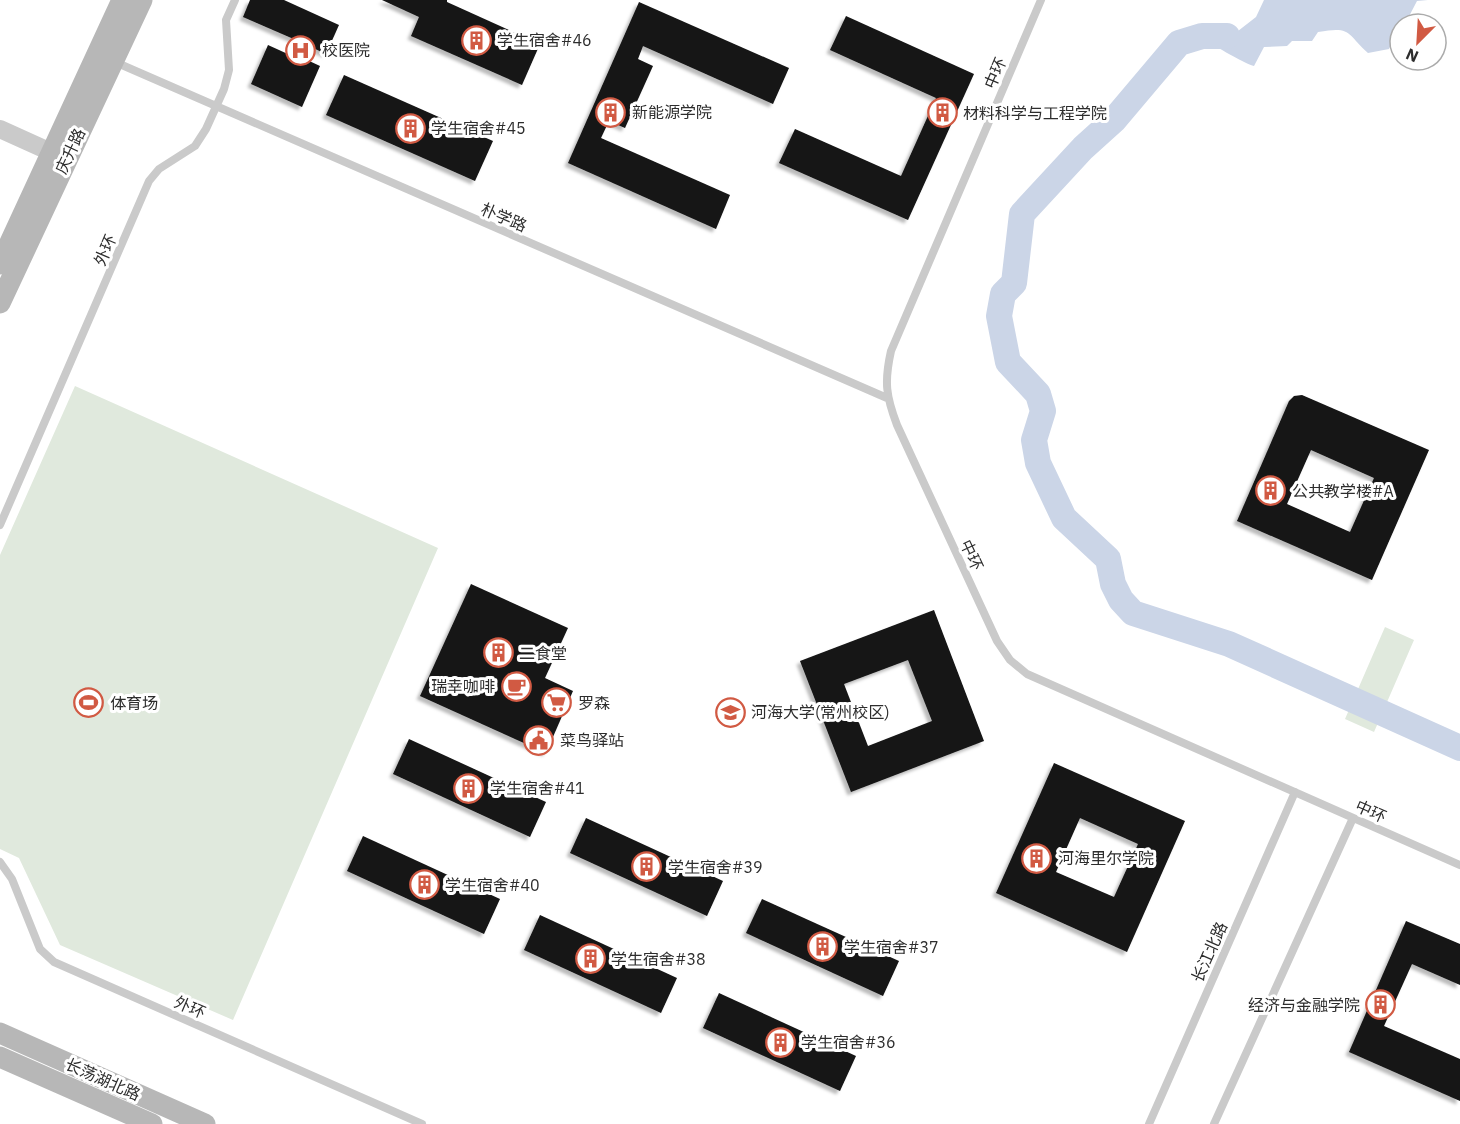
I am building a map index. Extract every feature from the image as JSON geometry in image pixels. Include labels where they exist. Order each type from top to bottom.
[{"type":"main road","name":"庆升路","points":[[0,303],[122,0]]},
{"type":"main road","name":"庆升路","points":[[0,264],[142,0]]},
{"type":"main road","name":"长荡湖北路","points":[[0,1033],[205,1124]]},
{"type":"main road","name":"长荡湖北路","points":[[0,1057],[152,1124]]},
{"type":"street","points":[[0,129],[60,154]]},
{"type":"lane","name":"外环","points":[[0,525],[149,181],[159,168],[195,146],[216,108],[229,70],[226,20],[235,0]]},
{"type":"lane","name":"中环","points":[[1041,0],[891,351],[885,377],[887,398],[897,425],[988,621],[1010,660],[1027,674],[1460,865]]},
{"type":"lane","name":"朴学路","points":[[111,61],[887,398]]},
{"type":"lane","name":"长江北路","points":[[1149,1124],[1295,792]]},
{"type":"lane","points":[[1214,1124],[1353,818]]},
{"type":"lane","name":"外环","points":[[0,862],[5,865],[12,879],[40,949],[54,962],[422,1124]]},
{"type":"shaded area","points":[[75,386],[438,548],[233,1020],[60,945],[19,858],[0,849],[0,555]]},
{"type":"shaded area","points":[[1385,627],[1414,640],[1374,732],[1345,719]]},
{"type":"water","points":[[1264,0],[1428,0],[1417,1],[1411,12],[1388,12],[1388,49],[1368,53],[1348,33],[1329,30],[1318,32],[1312,41],[1292,41],[1287,46],[1264,47],[1254,66],[1210,43],[1213,30],[1238,31],[1256,17]]},
{"type":"building","name":"校医院","points":[[250,0],[284,0],[339,25],[326,54],[311,47],[305,59],[320,66],[302,107],[251,84],[268,45],[290,55],[296,40],[243,17]]},
{"type":"building","name":"学生宿舍#46","points":[[382,0],[447,0],[447,2],[540,44],[522,85],[411,36],[419,17]]},
{"type":"building","name":"新能源学院","points":[[639,2],[789,68],[773,104],[643,46],[638,59],[653,66],[625,128],[609,121],[601,138],[730,195],[716,229],[568,163]]},
{"type":"building","name":"材料科学与工程学院","points":[[846,16],[974,74],[908,220],[779,163],[795,129],[901,176],[936,98],[830,50]]},
{"type":"building","name":"学生宿舍#45","points":[[344,75],[493,141],[475,181],[326,115]]},
{"type":"building","name":"公共教学楼#A","points":[[1302,395],[1429,450],[1372,580],[1237,521],[1289,401],[1294,396]],"holes":[[[1311,450],[1374,478],[1350,532],[1287,504]]]},
{"type":"building","name":"二食堂","points":[[471,584],[568,628],[545,678],[573,691],[546,753],[420,696]]},
{"type":"building","points":[[934,610],[984,741],[851,792],[800,661]],"holes":[[[908,660],[932,721],[868,746],[844,684]]]},
{"type":"building","name":"学生宿舍#41","points":[[409,739],[546,802],[530,837],[393,774]]},
{"type":"building","name":"河海里尔学院","points":[[1054,763],[1185,821],[1127,952],[996,893]],"holes":[[[1080,818],[1138,844],[1114,897],[1056,872]]]},
{"type":"building","name":"学生宿舍#39","points":[[586,818],[723,881],[707,916],[570,853]]},
{"type":"building","name":"学生宿舍#40","points":[[363,836],[500,899],[484,934],[347,871]]},
{"type":"building","name":"学生宿舍#37","points":[[762,899],[899,961],[883,996],[746,933]]},
{"type":"building","name":"学生宿舍#38","points":[[540,915],[677,978],[661,1013],[524,950]]},
{"type":"building","name":"经济与金融学院","points":[[1406,921],[1460,944],[1460,985],[1412,964],[1384,1026],[1460,1059],[1460,1101],[1349,1052]]},
{"type":"building","name":"学生宿舍#36","points":[[719,993],[856,1056],[840,1091],[703,1028]]},
{"type":"waterway","points":[[1227,36],[1202,36],[1179,43],[1114,120],[1083,148],[1022,214],[1014,283],[1003,294],[999,316],[1008,362],[1038,394],[1043,411],[1034,440],[1038,463],[1064,518],[1108,559],[1113,584],[1121,600],[1133,613],[1229,644],[1460,748]]},
{"type":"place","name":"学生宿舍#46","points":[[476,40]]},
{"type":"place","name":"校医院","points":[[301,50]]},
{"type":"place","name":"新能源学院","points":[[611,112]]},
{"type":"place","name":"材料科学与工程学院","points":[[942,113]]},
{"type":"place","name":"学生宿舍#45","points":[[410,128]]},
{"type":"place","name":"公共教学楼#A","points":[[1271,491]]},
{"type":"place","name":"二食堂","points":[[498,653]]},
{"type":"place","name":"瑞幸咖啡","points":[[516,686]]},
{"type":"place","name":"体育场","points":[[89,703]]},
{"type":"place","name":"罗森","points":[[557,703]]},
{"type":"place","name":"河海大学(常州校区)","points":[[730,712]]},
{"type":"place","name":"菜鸟驿站","points":[[539,740]]},
{"type":"place","name":"学生宿舍#41","points":[[469,788]]},
{"type":"place","name":"河海里尔学院","points":[[1037,858]]},
{"type":"place","name":"学生宿舍#39","points":[[647,867]]},
{"type":"place","name":"学生宿舍#40","points":[[424,885]]},
{"type":"place","name":"学生宿舍#37","points":[[823,947]]},
{"type":"place","name":"学生宿舍#38","points":[[590,959]]},
{"type":"place","name":"经济与金融学院","points":[[1381,1005]]},
{"type":"place","name":"学生宿舍#36","points":[[780,1042]]}]
